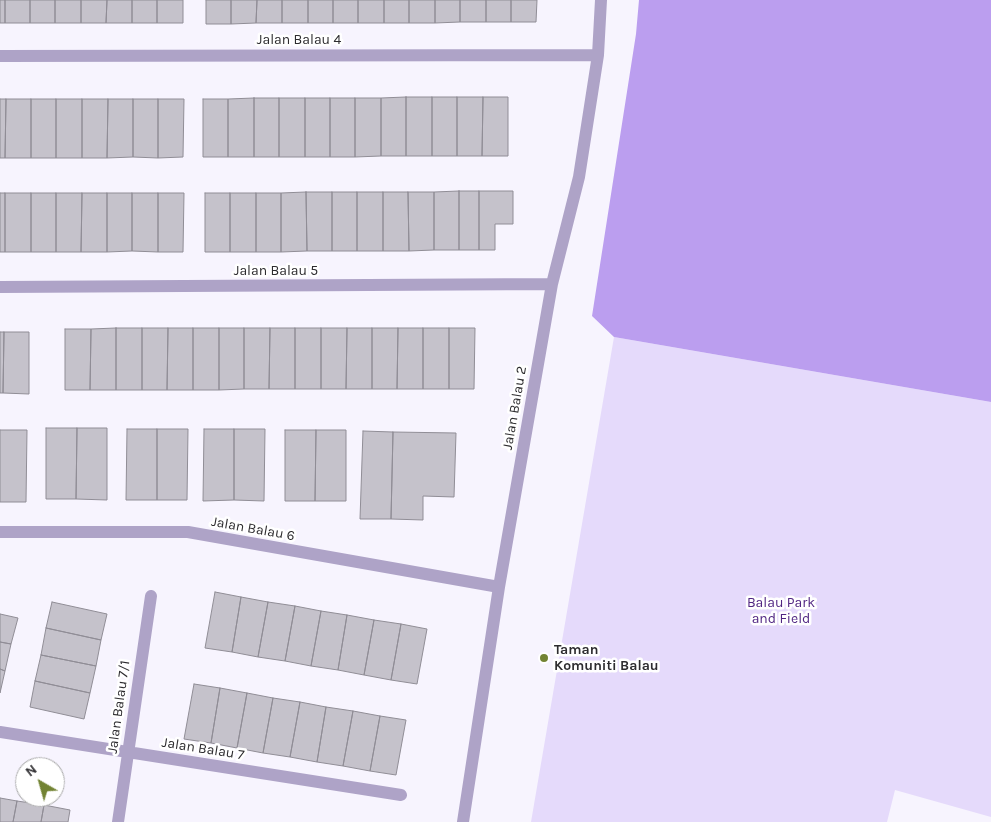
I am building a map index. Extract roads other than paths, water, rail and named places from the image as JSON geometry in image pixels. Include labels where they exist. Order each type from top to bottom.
[{"type":"street","name":"Jalan Balau 2","points":[[463,822],[499,587],[552,284],[579,177],[598,55],[601,0]]},
{"type":"street","name":"Jalan Balau 4","points":[[0,56],[598,55]]},
{"type":"street","name":"Jalan Balau 5","points":[[0,287],[552,284]]},
{"type":"street","name":"Jalan Balau 6","points":[[0,532],[188,532],[499,587]]},
{"type":"street","name":"Jalan Balau 7/1","points":[[118,822],[151,596]]},
{"type":"street","name":"Jalan Balau 7","points":[[0,732],[401,795]]},
{"type":"place","name":"Taman Komuniti Balau","points":[[544,658]]},
{"type":"park label","name":"Balau Park and Field","points":[[781,612]]}]
